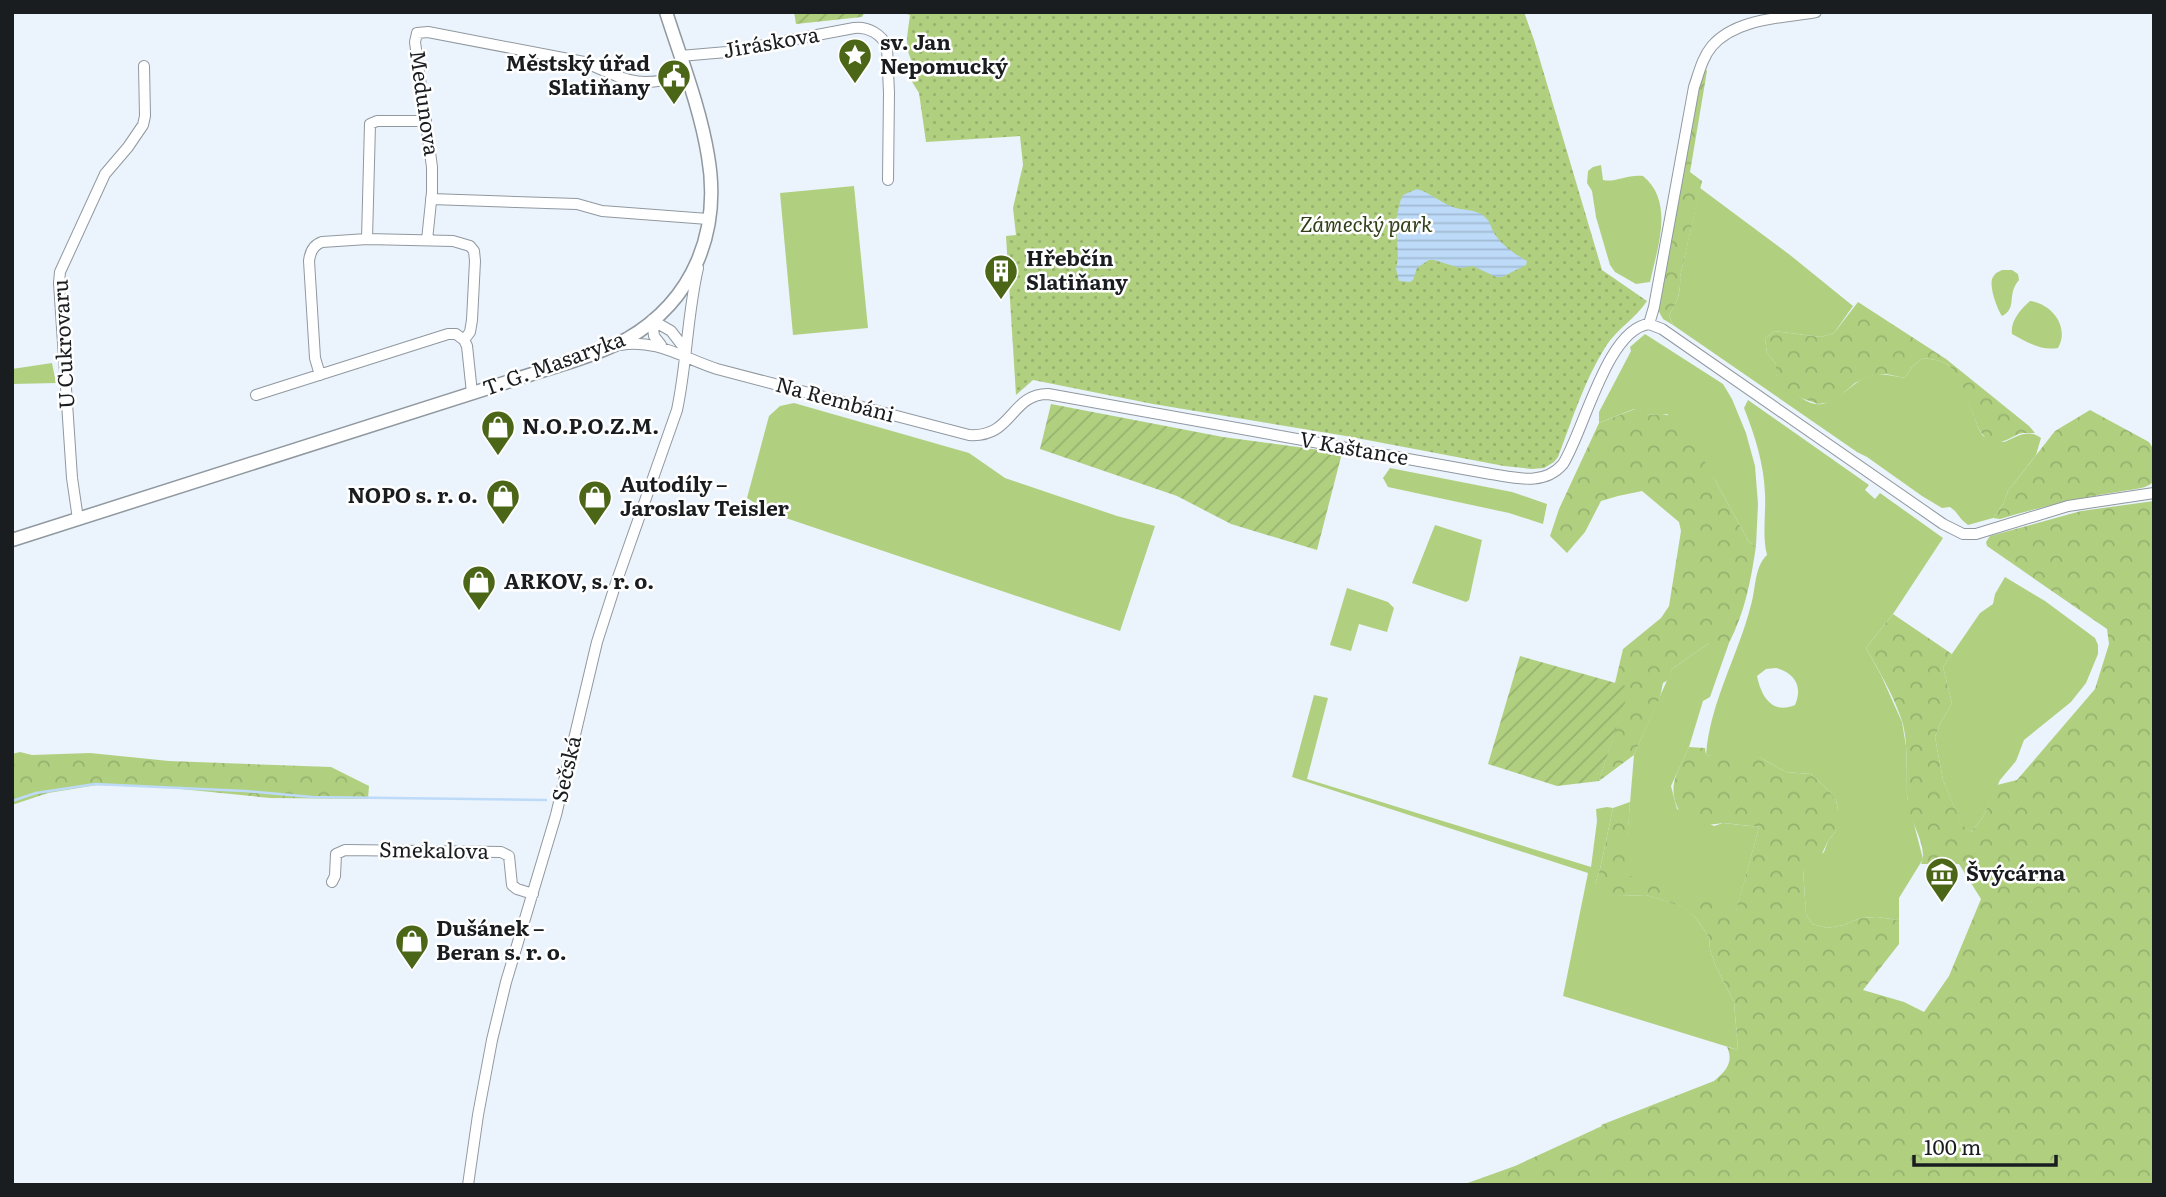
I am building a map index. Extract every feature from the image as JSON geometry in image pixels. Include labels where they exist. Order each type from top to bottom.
[{"type":"main road","name":"T. G. Masaryka","points":[[12,540],[603,350],[633,335],[652,320],[670,305],[685,286],[696,265],[706,235],[710,197],[708,157],[700,122],[666,12]]},
{"type":"street","points":[[1816,12],[1766,20],[1732,30],[1713,45],[1707,54],[1694,87],[1649,324],[1662,329],[1920,509],[1958,532],[1970,535],[1984,533],[2068,506],[2154,493]]},
{"type":"street","name":"Jiráskova","points":[[680,56],[727,52],[862,27],[882,38],[886,43],[889,93],[888,180]]},
{"type":"street","name":"Medunova","points":[[427,240],[432,167],[415,42],[415,35],[419,32],[584,62],[611,75],[642,83],[686,75]]},
{"type":"street","name":"U Cukrovaru","points":[[79,519],[72,478],[59,276],[100,182],[134,140],[145,121],[144,66]]},
{"type":"street","points":[[367,239],[370,124],[377,121],[426,121]]},
{"type":"street","points":[[431,199],[577,204],[602,211],[708,219]]},
{"type":"street","name":"Sečská","points":[[468,1185],[486,1062],[556,815],[588,679],[606,614],[674,421],[680,395],[690,303],[706,235]]},
{"type":"street","points":[[320,375],[315,358],[309,265],[310,253],[316,244],[322,242],[367,239],[467,244],[473,249],[475,261],[472,320],[470,332],[464,340]]},
{"type":"street","points":[[652,320],[655,339],[664,348]]},
{"type":"street","points":[[652,320],[671,331],[685,354]]},
{"type":"street","name":"V Kaštance","points":[[988,434],[1000,428],[1026,401],[1038,394],[1048,394],[1491,474],[1541,478],[1554,474],[1567,458],[1602,376],[1622,341],[1636,328],[1649,324]]},
{"type":"street","points":[[256,395],[448,334],[456,334],[467,346],[472,393]]},
{"type":"street","points":[[603,350],[634,343],[652,344],[685,354]]},
{"type":"street","name":"Na Rembáni","points":[[685,354],[726,372],[952,431],[969,435],[988,434]]},
{"type":"street","name":"Smekalova","points":[[332,882],[335,876],[335,857],[341,850],[501,852],[509,856],[512,885],[533,894]]},
{"type":"green space","points":[[794,12],[865,12],[862,17],[796,24]]},
{"type":"green space","name":"Zámecký park","points":[[900,12],[1524,12],[1602,270],[1647,301],[1606,346],[1585,386],[1558,457],[1544,468],[1504,466],[1033,380],[1016,395],[1006,236],[1016,235],[1013,208],[1023,165],[1020,136],[926,142],[919,93],[911,80],[919,75],[907,46],[910,15]]},
{"type":"green space","points":[[1705,68],[1707,71],[1690,172],[1702,181],[1679,292],[1669,315],[1673,325],[1663,319],[1658,310]]},
{"type":"green space","points":[[1601,165],[1603,180],[1643,176],[1659,199],[1661,226],[1650,282],[1636,284],[1615,272],[1610,265],[1596,217],[1592,191],[1587,183],[1588,171]]},
{"type":"green space","points":[[854,186],[868,328],[793,335],[780,193]]},
{"type":"green space","points":[[1700,188],[1853,306],[1834,333],[1821,337],[1774,331],[1765,339],[1767,353],[1776,364],[1776,375],[1797,395],[1810,403],[1828,403],[1867,377],[1881,375],[1905,378],[1912,367],[1923,358],[1931,359],[1945,363],[1959,378],[1983,436],[2004,442],[2027,434],[2041,438],[2036,455],[2008,491],[1993,518],[1968,525],[1950,507],[1942,508],[1922,496],[1673,325],[1669,315],[1679,292]]},
{"type":"green space","points":[[2002,270],[2012,270],[2018,274],[2019,280],[2013,291],[2010,309],[2002,316],[1992,291],[1992,280]]},
{"type":"green space","points":[[2030,301],[2045,307],[2057,318],[2062,332],[2058,348],[2040,347],[2012,334],[2014,320]]},
{"type":"green space","points":[[1858,302],[1946,359],[2035,433],[2023,433],[2001,442],[1985,437],[1954,371],[1945,363],[1934,360],[1923,358],[1912,367],[1905,378],[1886,374],[1870,376],[1855,383],[1833,402],[1818,404],[1801,398],[1779,383],[1776,364],[1767,353],[1765,339],[1774,331],[1821,337],[1834,333]]},
{"type":"green space","points":[[1645,334],[1723,384],[1732,399],[1746,433],[1755,466],[1758,504],[1756,546],[1749,542],[1715,480],[1667,414],[1644,415],[1634,409],[1599,423],[1599,412],[1631,351],[1630,347]]},
{"type":"green space","points":[[52,363],[56,383],[12,384],[12,369]]},
{"type":"green space","points":[[1748,400],[1869,485],[1865,490],[1875,499],[1880,493],[1943,538],[1893,614],[1866,648],[1902,722],[1906,746],[1907,797],[1923,859],[1899,898],[1899,920],[1860,918],[1827,928],[1812,924],[1806,914],[1803,869],[1824,852],[1835,832],[1838,810],[1836,800],[1811,774],[1786,772],[1759,757],[1725,759],[1706,755],[1713,716],[1753,599],[1758,572],[1767,555],[1763,472],[1744,408]],"holes":[[[1766,669],[1783,670],[1796,682],[1798,692],[1795,705],[1780,708],[1765,697],[1757,676]]]},
{"type":"green space","points":[[794,403],[969,453],[1005,478],[1155,526],[1120,631],[771,513],[747,498],[769,416],[780,406]]},
{"type":"green space","points":[[1051,404],[1223,437],[1342,453],[1317,550],[1231,524],[1177,496],[1040,449]]},
{"type":"green space","points":[[1635,409],[1648,415],[1667,415],[1681,425],[1692,438],[1749,542],[1756,546],[1747,596],[1729,643],[1709,643],[1672,669],[1668,680],[1663,683],[1660,697],[1634,755],[1599,781],[1629,688],[1615,683],[1623,649],[1661,618],[1669,606],[1681,531],[1679,522],[1642,491],[1601,501],[1585,532],[1567,553],[1550,536],[1559,509],[1599,423]]},
{"type":"green space","points":[[2090,410],[2149,442],[2154,450],[2154,481],[2140,488],[2076,499],[2000,519],[1993,518],[2008,491],[2055,431]]},
{"type":"green space","points":[[1390,468],[1512,492],[1547,504],[1543,524],[1509,513],[1388,487],[1383,478]]},
{"type":"green space","points":[[2154,501],[2154,1185],[1462,1185],[1515,1166],[1601,1125],[1714,1081],[1728,1066],[1730,1057],[1727,1047],[1738,1050],[1734,1002],[1716,967],[1709,937],[1696,918],[1683,907],[1646,895],[1599,893],[1595,884],[1613,808],[1630,802],[1625,874],[1736,911],[1759,827],[1724,823],[1699,826],[1685,822],[1675,801],[1674,784],[1689,747],[1705,748],[1706,755],[1725,758],[1731,755],[1759,757],[1786,772],[1811,774],[1830,792],[1836,800],[1838,821],[1835,832],[1816,866],[1803,869],[1806,914],[1812,924],[1827,928],[1860,918],[1899,920],[1899,944],[1863,990],[1904,1002],[1924,1012],[1949,976],[1981,899],[1959,864],[1921,864],[1922,845],[1908,802],[1905,732],[1891,693],[1866,648],[1893,614],[1952,654],[1943,667],[1952,703],[1935,737],[1943,780],[1962,825],[1971,832],[1983,817],[1997,785],[2017,780],[2095,689],[2109,644],[2107,629],[1987,546],[1986,542],[1990,536],[2081,511]]},
{"type":"green space","points":[[1435,525],[1482,540],[1469,600],[1466,602],[1412,583]]},
{"type":"green space","points":[[2005,577],[2045,601],[2095,638],[2098,654],[2086,683],[2071,702],[2024,740],[2016,761],[2000,780],[1983,817],[1971,832],[1962,826],[1943,780],[1935,737],[1952,703],[1943,667],[1980,613],[1993,604],[1995,594]]},
{"type":"green space","points":[[1347,588],[1388,602],[1394,608],[1387,632],[1359,624],[1351,651],[1330,645]]},
{"type":"green space","points":[[1709,643],[1729,643],[1710,697],[1703,701],[1689,747],[1671,786],[1677,809],[1714,826],[1723,823],[1759,827],[1736,912],[1624,874],[1634,755],[1672,669]]},
{"type":"green space","points":[[1520,656],[1630,687],[1599,781],[1557,786],[1488,764]]},
{"type":"green space","points":[[1314,695],[1328,698],[1307,779],[1591,867],[1596,809],[1613,808],[1595,884],[1621,896],[1646,895],[1684,907],[1696,918],[1709,937],[1716,967],[1734,1002],[1738,1050],[1563,996],[1588,873],[1292,777]]},
{"type":"green space","points":[[20,752],[32,755],[90,753],[169,761],[331,767],[369,786],[368,799],[270,798],[171,788],[97,785],[48,793],[12,805],[12,754]]},
{"type":"water","points":[[1417,189],[1451,206],[1483,215],[1501,242],[1527,261],[1526,265],[1502,277],[1496,277],[1473,266],[1460,268],[1429,260],[1417,268],[1413,280],[1399,281],[1396,269],[1396,221],[1403,195]]},
{"type":"waterway","points":[[12,801],[36,793],[95,784],[312,797],[546,800]]},
{"type":"place","name":"sv. Jan Nepomucký","points":[[855,85]]},
{"type":"place","name":"Městský úřad Slatiňany","points":[[674,106]]},
{"type":"place","name":"Hřebčín Slatiňany","points":[[1001,301]]},
{"type":"place","name":"N.O.P.O.Z.M.","points":[[498,457]]},
{"type":"place","name":"NOPO s. r. o.","points":[[503,526]]},
{"type":"place","name":"Autodíly – Jaroslav Teisler","points":[[595,527]]},
{"type":"place","name":"ARKOV, s. r. o.","points":[[479,612]]},
{"type":"place","name":"Švýcárna","points":[[1942,904]]},
{"type":"place","name":"Dušánek – Beran s. r. o.","points":[[412,971]]}]
